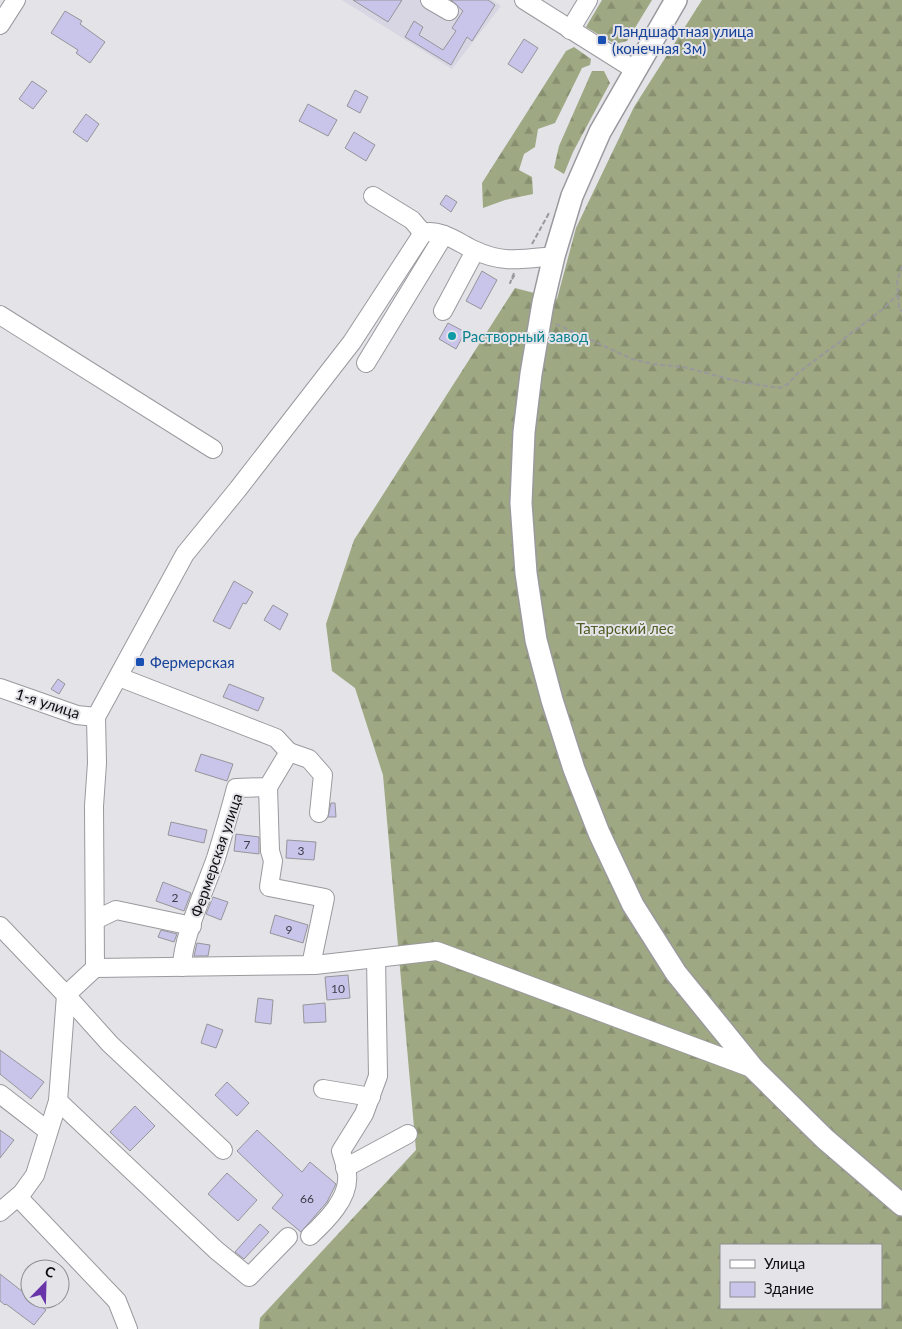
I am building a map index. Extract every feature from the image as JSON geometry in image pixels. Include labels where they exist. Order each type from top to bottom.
[{"type":"main road","points":[[676,0],[600,132],[572,196],[554,256],[531,374],[525,422],[521,503],[526,574],[536,640],[552,700],[574,768],[599,833],[633,905],[676,973],[754,1069],[825,1139],[902,1205]]},
{"type":"street","points":[[0,25],[16,0]]},
{"type":"street","points":[[430,0],[449,11]]},
{"type":"street","points":[[524,0],[635,70]]},
{"type":"street","points":[[570,30],[588,0]]},
{"type":"street","points":[[373,196],[412,220],[423,233]]},
{"type":"street","points":[[423,233],[436,232],[493,258],[510,260],[554,256]]},
{"type":"street","points":[[96,968],[94,806],[97,763],[96,717],[119,678],[184,554],[238,489],[352,342],[423,233]]},
{"type":"street","points":[[366,363],[444,235]]},
{"type":"street","points":[[443,311],[475,251]]},
{"type":"street","points":[[0,315],[213,449]]},
{"type":"street","points":[[119,678],[276,738],[289,752],[309,759],[323,775],[319,813]]},
{"type":"street","name":"1-я улица","points":[[0,688],[77,715],[96,717]]},
{"type":"street","points":[[289,752],[268,787],[270,851],[273,861],[269,887],[325,898],[311,965]]},
{"type":"street","name":"Фермерская улица","points":[[182,967],[182,958],[216,856],[236,788],[268,787]]},
{"type":"street","points":[[95,920],[116,910],[192,926]]},
{"type":"street","points":[[0,926],[110,1044],[223,1150]]},
{"type":"street","points":[[0,1212],[18,1197],[35,1175],[58,1101],[66,995],[96,968],[311,965],[437,951],[754,1069]]},
{"type":"street","points":[[310,1236],[330,1217],[347,1188],[347,1174],[341,1151],[364,1114],[378,1076],[376,958]]},
{"type":"street","points":[[323,1089],[371,1097]]},
{"type":"street","points":[[0,1094],[48,1131]]},
{"type":"street","points":[[58,1101],[216,1250],[249,1277],[288,1237]]},
{"type":"street","points":[[345,1168],[408,1134]]},
{"type":"street","points":[[18,1197],[117,1302],[128,1329]]},
{"type":"path","points":[[528,250],[551,209]]},
{"type":"path","points":[[902,266],[897,281],[899,309],[902,311]]},
{"type":"path","points":[[518,267],[510,283],[518,267]]},
{"type":"path","points":[[541,318],[632,359],[653,364],[683,367],[741,382],[780,388],[788,384],[798,374],[882,310],[897,295]]},
{"type":"shaded area","points":[[342,0],[492,0],[501,6],[452,69]]},
{"type":"green space","points":[[602,0],[652,0],[627,41],[615,44],[586,27]]},
{"type":"green space","name":"Татарский лес","points":[[702,0],[902,0],[902,1329],[259,1329],[260,1318],[416,1150],[383,775],[355,688],[332,671],[326,624],[354,540],[515,288],[557,299],[576,228],[634,107]]},
{"type":"green space","points":[[574,47],[591,59],[590,65],[582,68],[555,123],[538,129],[535,147],[524,154],[519,170],[532,177],[533,194],[505,200],[483,208],[482,183],[566,51]]},
{"type":"green space","points":[[592,71],[604,71],[610,83],[573,152],[564,174],[554,168],[559,146]]},
{"type":"building","points":[[353,0],[402,0],[388,22]]},
{"type":"building","points":[[451,0],[488,0],[495,5],[472,41],[467,37],[451,65],[405,37],[414,21],[423,27],[419,35],[443,50],[456,31],[452,28],[463,11]]},
{"type":"building","points":[[65,11],[82,21],[80,24],[105,42],[90,63],[76,53],[78,50],[51,33]]},
{"type":"building","points":[[524,39],[538,48],[522,73],[508,64]]},
{"type":"building","points":[[32,81],[47,91],[33,109],[19,99]]},
{"type":"building","points":[[355,90],[368,97],[360,113],[347,106]]},
{"type":"building","points":[[308,104],[337,120],[328,136],[299,121]]},
{"type":"building","points":[[86,114],[99,124],[87,142],[73,132]]},
{"type":"building","points":[[354,132],[375,145],[366,161],[345,148]]},
{"type":"building","points":[[446,195],[457,202],[451,212],[440,204]]},
{"type":"building","points":[[482,271],[497,280],[481,309],[466,301]]},
{"type":"building","name":"Растворный завод","points":[[448,323],[465,332],[456,349],[439,339]]},
{"type":"building","points":[[234,581],[253,592],[246,604],[243,603],[230,629],[213,621]]},
{"type":"building","points":[[273,605],[288,614],[280,630],[264,620]]},
{"type":"building","points":[[58,679],[65,684],[59,694],[51,689]]},
{"type":"building","points":[[229,684],[264,698],[258,711],[223,697]]},
{"type":"building","points":[[201,754],[233,764],[227,781],[195,771]]},
{"type":"building","points":[[331,803],[335,803],[336,817],[328,817]]},
{"type":"building","points":[[171,822],[207,830],[204,843],[168,835]]},
{"type":"building","points":[[236,834],[259,837],[259,854],[234,851]]},
{"type":"building","points":[[287,840],[316,842],[314,860],[286,858]]},
{"type":"building","points":[[163,882],[191,893],[184,911],[156,901]]},
{"type":"building","points":[[213,897],[228,902],[221,920],[206,914]]},
{"type":"building","points":[[275,915],[308,925],[303,943],[270,933]]},
{"type":"building","points":[[161,930],[177,934],[174,942],[158,937]]},
{"type":"building","points":[[197,943],[210,945],[208,956],[194,956]]},
{"type":"building","points":[[348,975],[350,998],[327,1000],[325,977]]},
{"type":"building","points":[[258,998],[273,1000],[271,1024],[255,1022]]},
{"type":"building","points":[[325,1003],[326,1022],[304,1023],[303,1005]]},
{"type":"building","points":[[207,1024],[223,1030],[216,1048],[201,1043]]},
{"type":"building","points":[[0,1050],[44,1082],[31,1099],[0,1074]]},
{"type":"building","points":[[227,1082],[249,1103],[237,1116],[215,1095]]},
{"type":"building","points":[[135,1106],[155,1126],[130,1151],[110,1132]]},
{"type":"building","points":[[0,1130],[14,1140],[0,1158]]},
{"type":"building","points":[[257,1130],[302,1172],[310,1162],[336,1184],[327,1202],[301,1232],[272,1208],[283,1195],[237,1151]]},
{"type":"building","points":[[227,1173],[257,1200],[238,1221],[208,1194]]},
{"type":"building","points":[[260,1224],[269,1232],[244,1259],[235,1252]]},
{"type":"building","points":[[0,1274],[20,1290],[20,1309],[46,1310],[34,1325],[0,1301]]},
{"type":"place","name":"Ландшафтная улица (конечная 3м)","points":[[602,40]]},
{"type":"place","name":"Растворный завод","points":[[452,336]]},
{"type":"place","name":"Фермерская","points":[[140,662]]}]
